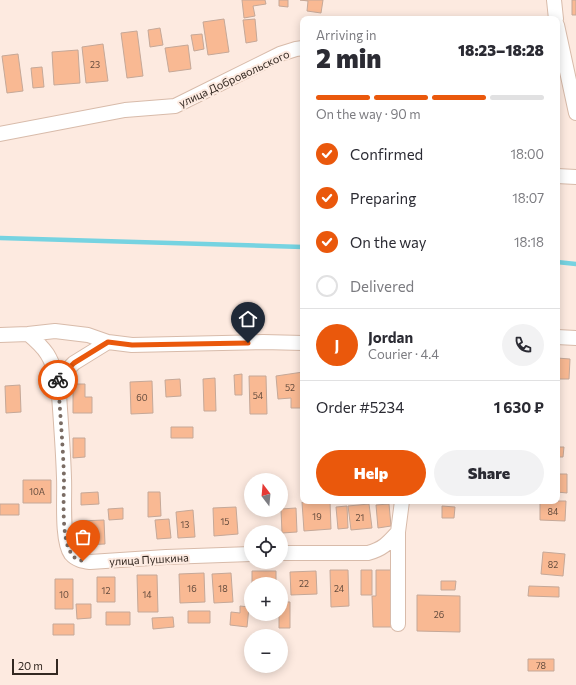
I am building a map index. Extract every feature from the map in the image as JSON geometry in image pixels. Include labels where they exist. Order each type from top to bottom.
[{"type":"street","points":[[554,0],[556,16]]},
{"type":"street","points":[[560,39],[576,113]]},
{"type":"street","name":"улица Добровольского","points":[[0,134],[125,110],[174,106],[280,54],[300,48]]},
{"type":"street","points":[[560,176],[576,177]]},
{"type":"street","points":[[0,335],[28,334],[45,331],[66,332],[88,335],[108,342],[132,345],[300,343]]},
{"type":"street","points":[[28,334],[40,345],[50,358],[58,379],[74,363],[108,342]]},
{"type":"street","points":[[560,337],[576,338]]},
{"type":"street","name":"улица Пушкина","points":[[58,379],[64,477],[65,529],[67,543],[74,557],[78,560],[90,562],[244,554]]},
{"type":"street","points":[[398,624],[398,532],[402,504]]},
{"type":"street","points":[[288,553],[368,553],[380,549],[398,532]]},
{"type":"building","points":[[242,0],[265,0],[266,4],[253,6],[255,16],[244,18]]},
{"type":"building","points":[[279,0],[288,0],[288,7],[279,6]]},
{"type":"building","points":[[300,0],[323,0],[321,13],[307,11],[308,1]]},
{"type":"building","points":[[572,0],[576,0],[576,15],[572,15]]},
{"type":"building","points":[[224,19],[229,52],[208,55],[203,22]]},
{"type":"building","points":[[255,19],[257,41],[246,43],[243,20]]},
{"type":"building","points":[[160,28],[163,45],[150,47],[148,30]]},
{"type":"building","points":[[137,31],[143,76],[127,78],[121,33]]},
{"type":"building","points":[[202,34],[204,49],[194,51],[191,35]]},
{"type":"building","points":[[103,44],[108,81],[86,83],[82,47]]},
{"type":"building","points":[[188,45],[191,69],[169,72],[165,48]]},
{"type":"building","points":[[78,50],[80,83],[54,85],[52,52]]},
{"type":"building","points":[[18,54],[23,91],[7,93],[2,56]]},
{"type":"building","points":[[42,67],[44,87],[33,88],[31,68]]},
{"type":"building","points":[[560,358],[570,359],[569,379],[560,379]]},
{"type":"building","points":[[300,372],[300,408],[291,408],[291,398],[278,399],[276,376]]},
{"type":"building","points":[[242,374],[242,395],[235,395],[234,375]]},
{"type":"building","points":[[249,376],[266,376],[267,414],[250,414]]},
{"type":"building","points":[[215,378],[216,411],[204,411],[203,379]]},
{"type":"building","points":[[180,379],[181,396],[166,397],[165,380]]},
{"type":"building","points":[[152,381],[153,413],[131,414],[130,382]]},
{"type":"building","points":[[73,384],[85,384],[85,397],[92,397],[92,413],[73,413]]},
{"type":"building","points":[[20,385],[21,412],[6,413],[5,386]]},
{"type":"building","points":[[171,427],[193,427],[193,438],[171,438]]},
{"type":"building","points":[[73,438],[85,438],[85,457],[73,458]]},
{"type":"building","points":[[560,447],[564,447],[563,457],[560,457]]},
{"type":"building","points":[[560,474],[567,474],[567,493],[560,492]]},
{"type":"building","points":[[23,480],[51,480],[51,503],[23,503]]},
{"type":"building","points":[[98,492],[99,504],[81,505],[81,493]]},
{"type":"building","points":[[148,492],[160,492],[161,516],[148,517]]},
{"type":"building","points":[[560,501],[566,501],[565,521],[540,520],[540,504],[560,504]]},
{"type":"building","points":[[0,504],[19,504],[19,515],[0,515]]},
{"type":"building","points":[[302,504],[330,504],[331,529],[304,531]]},
{"type":"building","points":[[369,504],[372,528],[351,530],[348,506]]},
{"type":"building","points":[[389,504],[391,526],[378,528],[376,505]]},
{"type":"building","points":[[347,506],[348,528],[338,529],[336,507]]},
{"type":"building","points":[[442,506],[455,507],[454,518],[442,518]]},
{"type":"building","points":[[236,507],[238,534],[214,536],[213,508]]},
{"type":"building","points":[[123,508],[123,519],[109,520],[108,509]]},
{"type":"building","points":[[296,508],[297,532],[288,533],[288,525],[282,525],[281,517],[288,517],[288,509]]},
{"type":"building","points":[[193,510],[195,537],[178,538],[176,512]]},
{"type":"building","points":[[169,519],[171,538],[157,539],[155,520]]},
{"type":"building","points":[[104,520],[105,544],[82,545],[80,521]]},
{"type":"building","points":[[543,552],[565,554],[563,576],[541,574]]},
{"type":"building","points":[[330,570],[348,570],[349,606],[331,607]]},
{"type":"building","points":[[361,570],[372,570],[372,595],[361,595]]},
{"type":"building","points":[[376,570],[391,570],[392,627],[373,627],[372,596],[376,596]]},
{"type":"building","points":[[252,571],[276,571],[276,577],[252,577]]},
{"type":"building","points":[[316,571],[317,594],[291,595],[290,572]]},
{"type":"building","points":[[204,573],[205,602],[180,603],[179,574]]},
{"type":"building","points":[[231,573],[233,602],[214,603],[212,574]]},
{"type":"building","points":[[137,575],[157,575],[158,612],[138,612]]},
{"type":"building","points":[[97,577],[115,577],[115,602],[97,602]]},
{"type":"building","points":[[55,579],[73,579],[73,609],[55,609]]},
{"type":"building","points":[[441,581],[456,581],[455,590],[441,590]]},
{"type":"building","points":[[529,586],[559,587],[559,597],[528,596]]},
{"type":"building","points":[[417,595],[460,596],[460,632],[417,631]]},
{"type":"building","points":[[288,602],[290,602],[290,628],[279,628],[279,621],[288,621]]},
{"type":"building","points":[[76,604],[91,604],[91,618],[77,619]]},
{"type":"building","points":[[240,606],[244,606],[244,621],[248,621],[247,627],[230,625],[231,612],[240,613]]},
{"type":"building","points":[[188,611],[210,611],[210,623],[188,623]]},
{"type":"building","points":[[106,612],[130,612],[130,625],[106,625]]},
{"type":"building","points":[[173,617],[174,627],[153,629],[152,618]]},
{"type":"building","points":[[53,624],[74,624],[74,635],[53,635]]},
{"type":"building","points":[[528,659],[554,659],[554,671],[528,671]]},
{"type":"waterway","points":[[0,238],[300,247]]},
{"type":"waterway","points":[[560,262],[576,264]]},
{"type":"way so far","points":[[58,380],[64,477],[65,529],[67,543],[71,553],[78,560],[83,561]]},
{"type":"route","points":[[58,380],[74,363],[108,342],[132,345],[248,343]]}]
